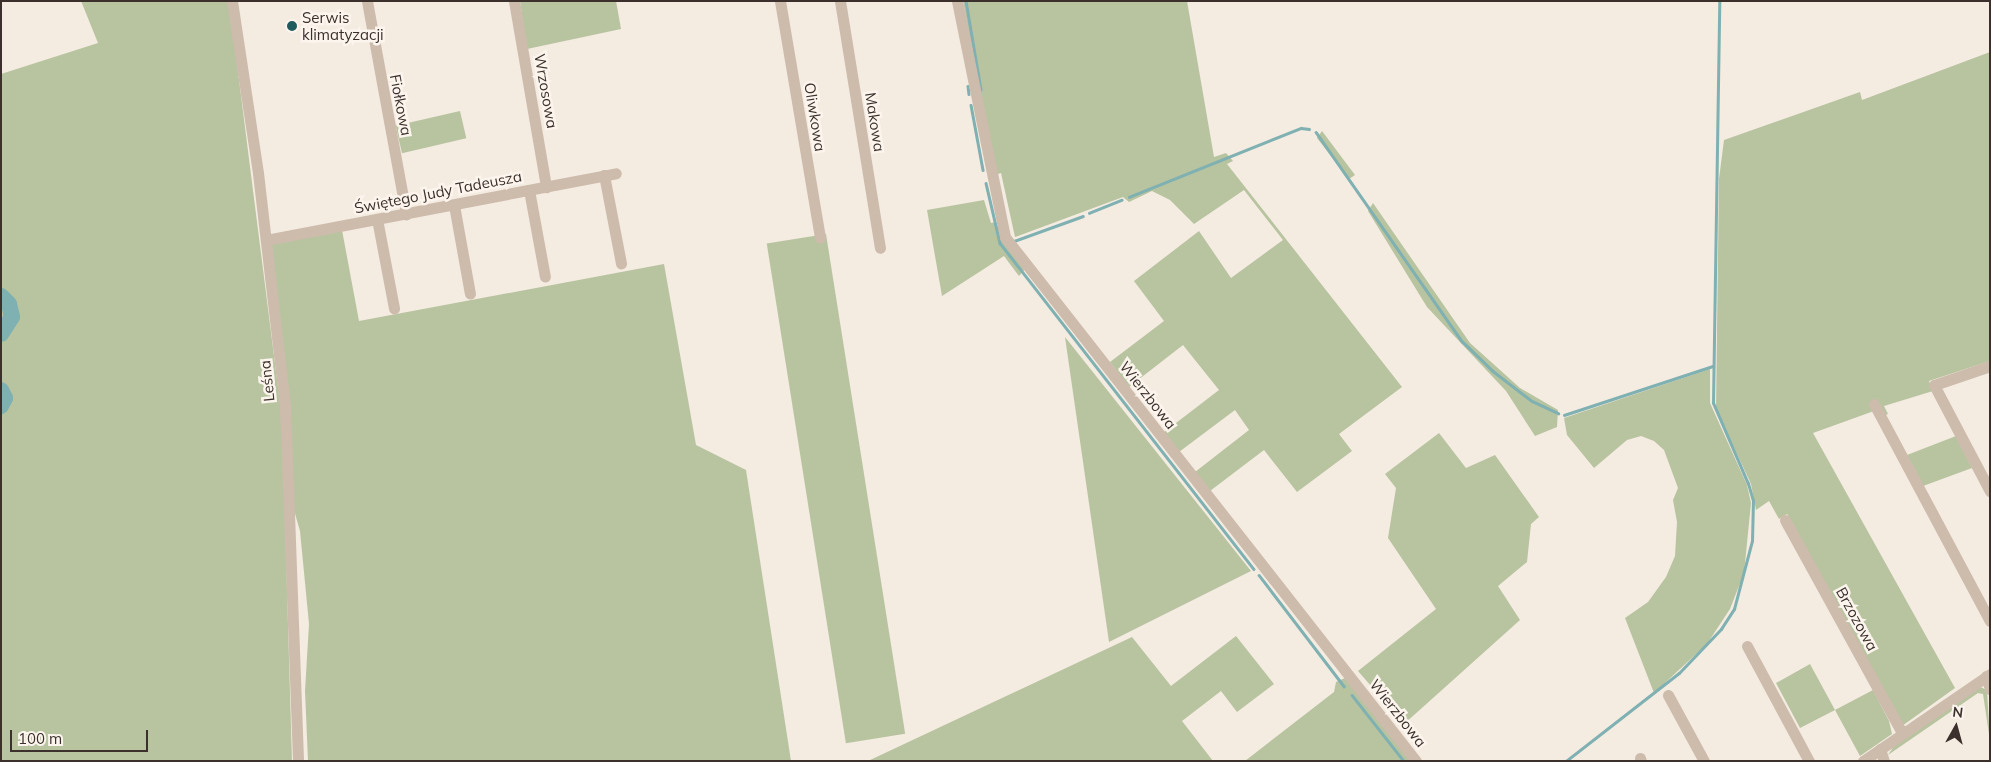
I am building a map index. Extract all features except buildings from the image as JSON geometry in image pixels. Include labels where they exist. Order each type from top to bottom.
[{"type":"street","name":"Leśna","points":[[232,1],[266,240],[285,405],[298,761]]},
{"type":"street","name":"Fiołkowa","points":[[367,1],[406,214]]},
{"type":"street","name":"Wrzosowa","points":[[514,1],[546,187]]},
{"type":"street","name":"Oliwkowa","points":[[780,1],[820,238]]},
{"type":"street","name":"Makowa","points":[[840,1],[880,248]]},
{"type":"street","name":"Wierzbowa","points":[[957,1],[1005,237],[1416,761]]},
{"type":"street","name":"Świętego Judy Tadeusza","points":[[266,240],[616,173]]},
{"type":"street","points":[[604,175],[621,263]]},
{"type":"street","points":[[529,190],[545,277]]},
{"type":"street","points":[[454,205],[470,294]]},
{"type":"street","points":[[377,219],[394,308]]},
{"type":"street","points":[[1990,366],[1934,385],[1990,491]]},
{"type":"street","points":[[1874,404],[1990,621]]},
{"type":"street","name":"Brzozowa","points":[[1785,520],[1902,733]]},
{"type":"street","points":[[1747,646],[1809,761]]},
{"type":"street","points":[[1863,761],[1988,675],[1990,689]]},
{"type":"street","points":[[1668,695],[1704,761]]},
{"type":"street","points":[[1880,749],[1884,761]]},
{"type":"green space","points":[[81,1],[229,1],[282,419],[292,761],[1,761],[1,74],[98,43]]},
{"type":"green space","points":[[520,1],[616,1],[621,29],[527,49]]},
{"type":"green space","points":[[963,1],[1187,1],[1214,157],[1226,153],[1233,161],[1227,164],[1402,387],[1339,434],[1352,451],[1297,492],[1264,450],[1210,491],[1195,472],[1249,430],[1235,410],[1179,452],[1163,433],[1219,390],[1183,345],[1129,387],[1110,362],[1164,321],[1134,281],[1199,231],[1231,278],[1283,240],[1244,190],[1194,224],[1170,200],[1152,191],[1129,202],[1123,197],[1015,237],[1001,173],[995,175]]},
{"type":"green space","points":[[1990,52],[1990,361],[1929,381],[1933,391],[1884,406],[1888,414],[1878,418],[1874,411],[1813,433],[1955,688],[1902,726],[1787,514],[1779,519],[1769,501],[1756,510],[1751,484],[1716,409],[1719,179],[1724,140],[1860,92],[1862,100]]},
{"type":"green space","points":[[460,111],[466,138],[402,153],[396,126]]},
{"type":"green space","points":[[1322,131],[1355,175],[1349,179],[1317,138]]},
{"type":"green space","points":[[984,200],[991,223],[996,222],[1006,244],[1027,267],[1019,276],[1004,256],[942,296],[927,210]]},
{"type":"green space","points":[[1373,203],[1470,343],[1520,388],[1558,410],[1557,427],[1535,436],[1506,391],[1427,307],[1368,211]]},
{"type":"green space","points":[[342,230],[359,321],[664,264],[696,445],[746,470],[791,761],[308,761],[305,691],[309,624],[300,531],[294,510],[271,246],[273,242]]},
{"type":"green space","points":[[826,234],[905,734],[846,743],[767,243]]},
{"type":"green space","points":[[1065,337],[1251,571],[1109,642]]},
{"type":"green space","points":[[1710,369],[1710,403],[1747,485],[1751,503],[1744,573],[1730,609],[1707,644],[1654,693],[1625,618],[1648,602],[1666,577],[1675,556],[1677,522],[1673,500],[1678,488],[1664,450],[1654,441],[1641,436],[1627,440],[1594,468],[1567,435],[1564,418]]},
{"type":"green space","points":[[1439,433],[1466,468],[1495,455],[1539,517],[1531,524],[1527,562],[1498,586],[1520,620],[1404,724],[1358,671],[1436,609],[1388,538],[1396,488],[1385,474]]},
{"type":"green space","points":[[1956,436],[1972,468],[1923,486],[1907,455]]},
{"type":"green space","points":[[1236,636],[1274,684],[1237,712],[1221,691],[1182,721],[1213,761],[868,761],[1132,637],[1171,686]]},
{"type":"green space","points":[[1810,664],[1835,710],[1800,728],[1776,683]]},
{"type":"green space","points":[[1347,677],[1412,761],[1245,761],[1334,692],[1336,682]]},
{"type":"green space","points":[[1980,687],[1987,690],[1990,741],[1983,694],[1978,693],[1888,755],[1894,746]]},
{"type":"green space","points":[[1873,690],[1889,721],[1892,734],[1860,756],[1835,710]]},
{"type":"waterway","points":[[966,1],[981,90]]},
{"type":"waterway","points":[[1566,761],[1679,673],[1721,629],[1734,609],[1752,541],[1753,501],[1748,484],[1713,403],[1719,1]]},
{"type":"waterway","points":[[968,86],[969,94]]},
{"type":"waterway","points":[[971,105],[983,170]]},
{"type":"waterway","points":[[1129,197],[1301,128],[1309,129]]},
{"type":"waterway","points":[[1316,132],[1462,341],[1493,371],[1532,401],[1558,413]]},
{"type":"waterway","points":[[986,183],[1000,243],[1254,569]]},
{"type":"waterway","points":[[1089,213],[1121,200]]},
{"type":"waterway","points":[[1014,241],[1083,216]]},
{"type":"waterway","points":[[1,296],[9,304],[12,317],[1,334]]},
{"type":"waterway","points":[[1564,415],[1713,366]]},
{"type":"waterway","points":[[1,390],[5,398],[1,406]]},
{"type":"waterway","points":[[1259,575],[1344,686]]},
{"type":"waterway","points":[[1352,695],[1404,761]]},
{"type":"place","name":"Serwis klimatyzacji","points":[[292,26]]}]
